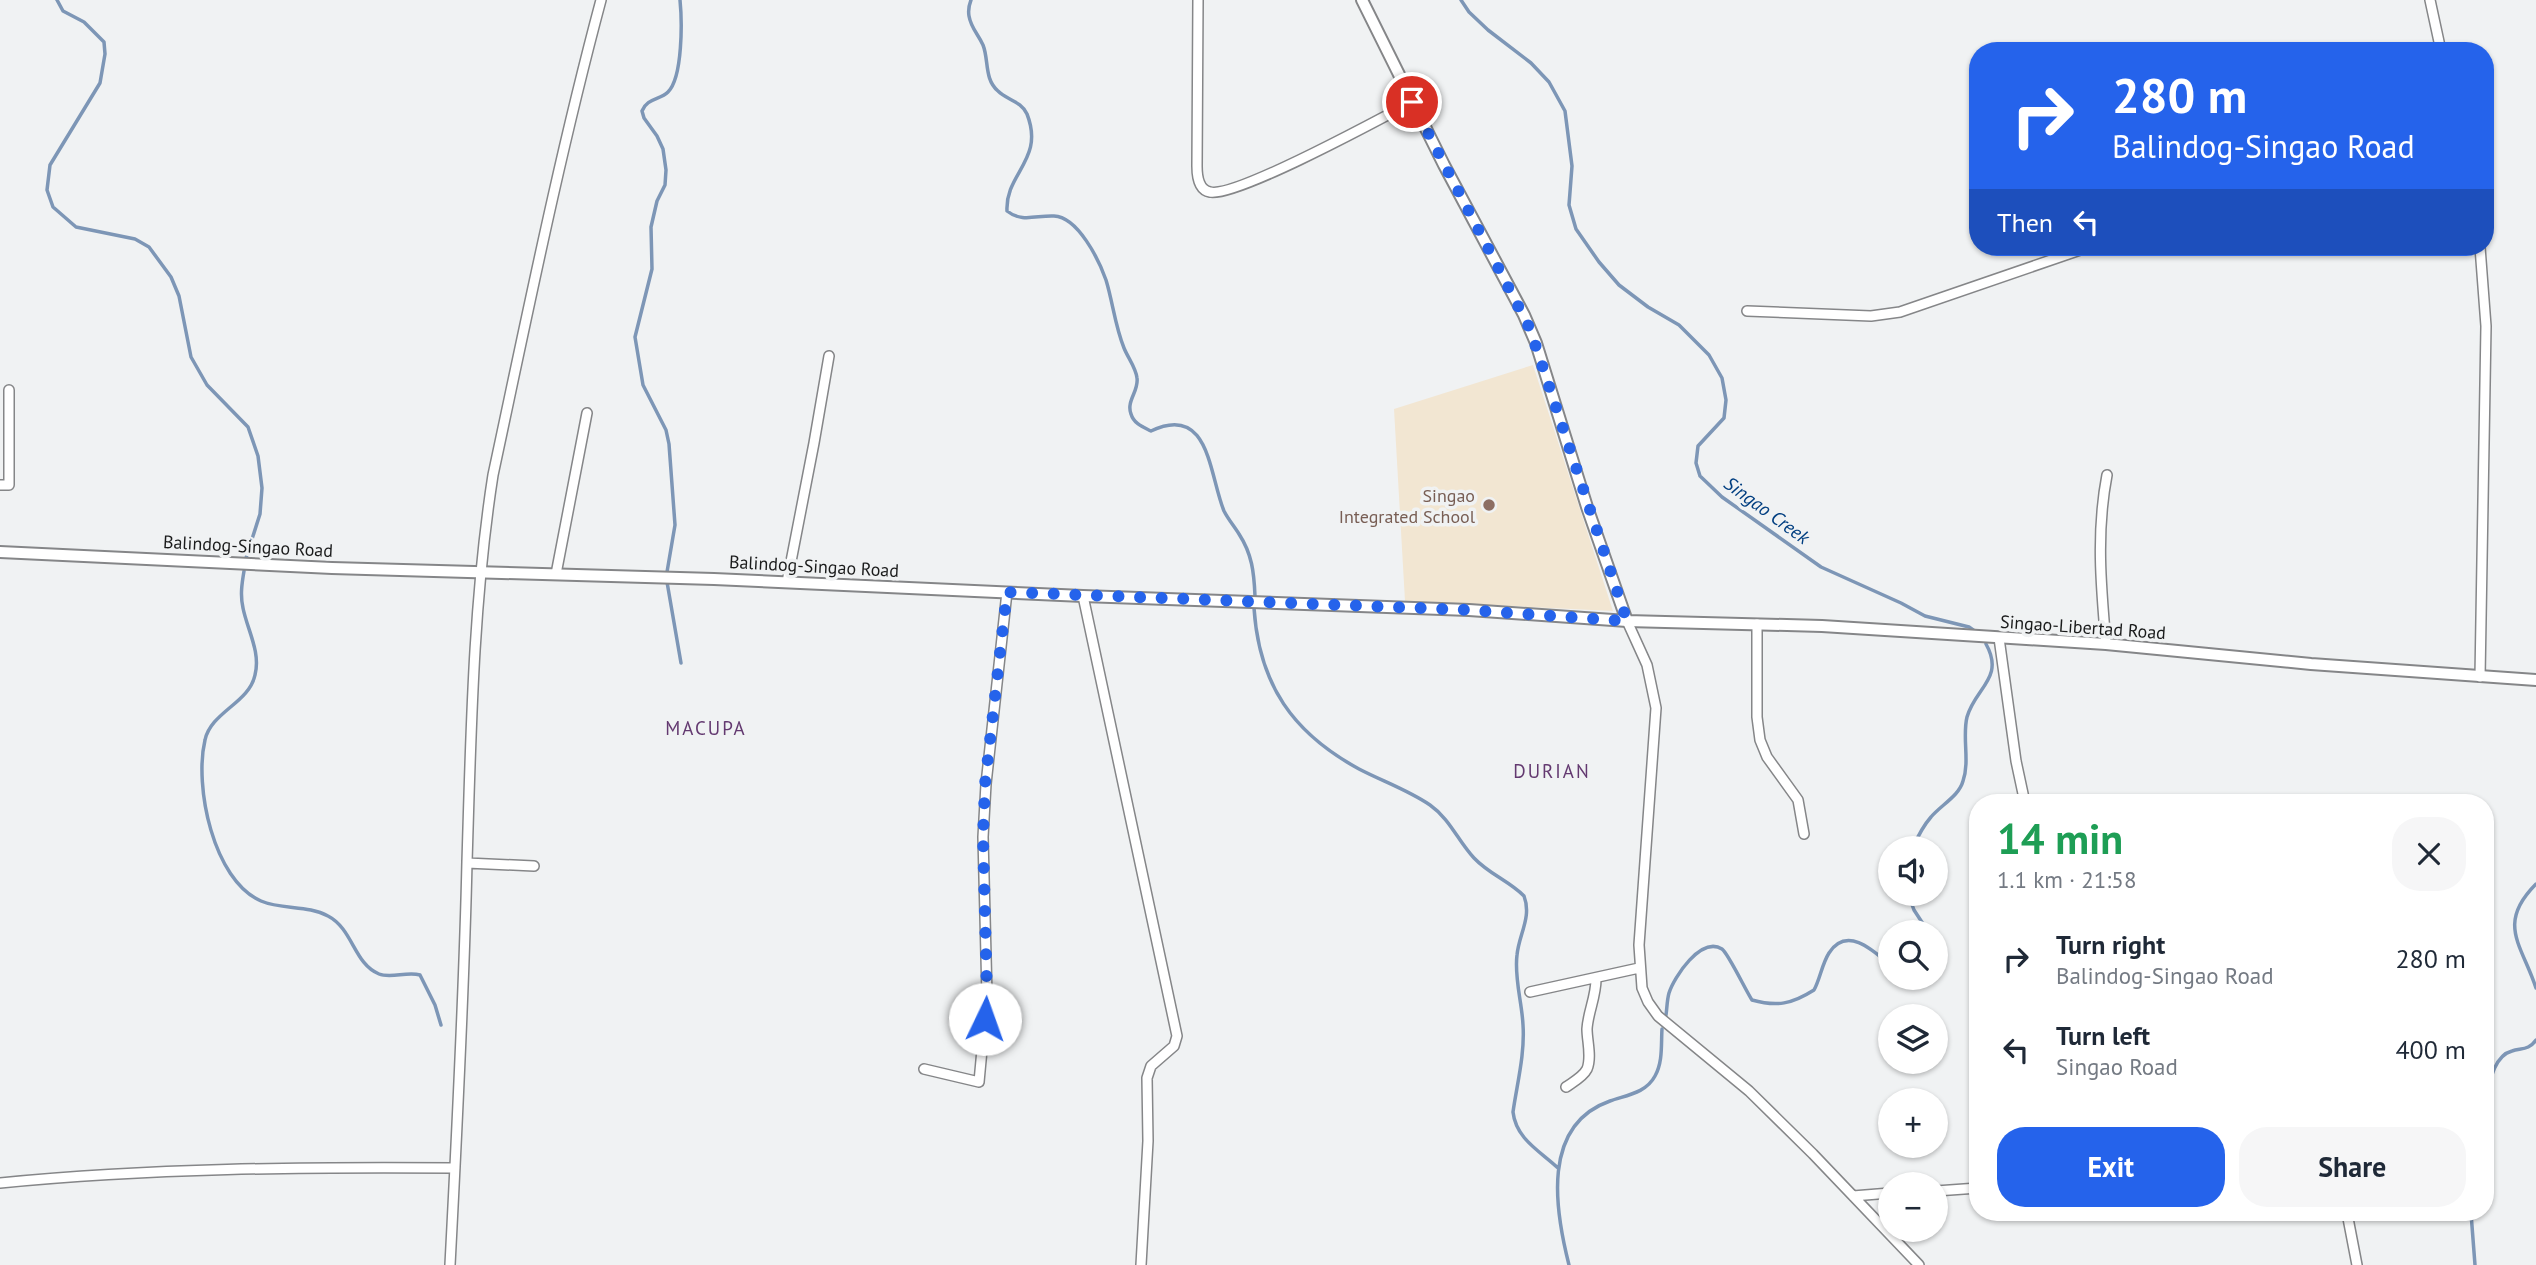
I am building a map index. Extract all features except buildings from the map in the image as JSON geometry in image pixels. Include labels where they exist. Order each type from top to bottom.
[{"type":"street","points":[[450,1265],[469,785],[487,512],[567,129],[601,0]]},
{"type":"street","points":[[1198,0],[1197,166],[1200,184],[1205,190],[1219,192],[1261,177],[1412,102]]},
{"type":"street","points":[[1362,0],[1412,102],[1524,315],[1627,621],[1647,665],[1656,708],[1640,905],[1639,968],[1642,988],[1648,1002],[1658,1016],[1749,1091],[1919,1265]]},
{"type":"street","points":[[2430,0],[2439,42]]},
{"type":"street","points":[[1746,311],[1871,316],[1900,312],[2063,256]]},
{"type":"street","points":[[2480,677],[2486,326],[2481,256]]},
{"type":"street","points":[[787,582],[829,356]]},
{"type":"street","points":[[0,485],[9,485],[9,390]]},
{"type":"street","points":[[556,574],[587,414]]},
{"type":"street","points":[[2106,644],[2099,532],[2107,475]]},
{"type":"street","name":"Balindog-Singao Road","points":[[0,552],[332,568],[787,582],[1469,610],[1627,621]]},
{"type":"street","points":[[924,1069],[979,1082],[987,996],[983,837],[985,784],[1007,592]]},
{"type":"street","points":[[1083,596],[1177,1036],[1174,1046],[1151,1066],[1147,1078],[1141,1265]]},
{"type":"street","name":"Singao-Libertad Road","points":[[1627,621],[1757,624],[2106,644],[2298,663],[2536,680]]},
{"type":"street","points":[[1757,624],[1757,718],[1760,740],[1767,757],[1798,800],[1804,834]]},
{"type":"street","points":[[1999,638],[2023,794]]},
{"type":"street","points":[[467,863],[534,866]]},
{"type":"street","points":[[1530,992],[1639,968]]},
{"type":"street","points":[[1566,1087],[1586,1070],[1589,1061],[1587,1028],[1596,979]]},
{"type":"street","points":[[0,1183],[67,1176],[258,1168],[455,1168]]},
{"type":"street","points":[[1948,1190],[1969,1189]]},
{"type":"street","points":[[1853,1195],[1878,1194]]},
{"type":"street","points":[[2349,1221],[2357,1265]]},
{"type":"shaded area","name":"Singao Integrated School","points":[[1533,365],[1613,611],[1405,601],[1394,409]]},
{"type":"waterway","points":[[57,0],[63,11],[84,22],[104,42],[105,54],[100,83],[50,165],[47,190],[53,207],[76,227],[135,239],[149,247],[171,277],[179,296],[191,357],[207,385],[248,427],[258,456],[262,488],[260,514],[246,558]]},
{"type":"waterway","points":[[667,572],[675,525],[669,444],[666,430],[643,385],[635,337],[652,269],[651,227],[657,201],[665,185],[666,170],[663,149],[642,111],[650,101],[665,95],[673,85],[679,62],[680,0]]},
{"type":"waterway","points":[[971,0],[970,20],[983,45],[991,81],[998,91],[1018,103],[1024,110],[1031,130],[1028,155],[1012,186],[1007,211],[1024,218],[1063,218],[1079,231],[1086,241],[1106,280],[1121,340],[1136,374],[1137,383],[1130,405],[1132,417],[1139,425],[1151,431],[1170,425],[1185,427],[1196,435],[1210,462],[1224,511],[1250,556],[1255,596]]},
{"type":"waterway","name":"Singao Creek","points":[[1461,0],[1488,30],[1531,63],[1549,82],[1565,111],[1572,166],[1569,205],[1576,229],[1619,285],[1648,307],[1679,325],[1709,355],[1722,378],[1726,400],[1724,418],[1698,446],[1696,463],[1700,476],[1722,497],[1821,567],[1925,616],[1969,627],[1976,632]]},
{"type":"waterway","points":[[244,571],[242,603],[255,649],[255,675],[246,693],[209,730],[202,759],[205,806],[219,853],[244,890],[261,901],[312,910],[336,922],[364,963],[379,974],[420,975],[435,1005],[441,1025]]},
{"type":"waterway","points":[[667,582],[681,663]]},
{"type":"waterway","points":[[1254,608],[1263,661],[1272,683],[1298,723],[1336,755],[1430,805],[1443,817],[1474,858],[1524,896],[1527,911],[1516,964],[1523,1047],[1513,1112],[1524,1137],[1558,1168]]},
{"type":"waterway","name":"Singao Creek","points":[[1918,836],[1935,813],[1954,796],[1963,781],[1967,717],[1987,682],[1992,666],[1986,644]]},
{"type":"waterway","points":[[2536,884],[2524,898],[2517,911],[2515,923],[2519,947],[2536,988]]},
{"type":"waterway","name":"Singao Creek","points":[[1912,906],[1921,920]]},
{"type":"waterway","name":"Singao Creek","points":[[1666,1015],[1669,993],[1676,978],[1690,960],[1706,948],[1722,949],[1752,1000],[1777,1004],[1799,998],[1814,990],[1829,953],[1844,941],[1860,943],[1878,955]]},
{"type":"waterway","name":"Singao Creek","points":[[1569,1265],[1558,1195],[1558,1171],[1563,1149],[1573,1129],[1588,1113],[1610,1101],[1641,1090],[1651,1082],[1659,1065],[1662,1029]]},
{"type":"waterway","points":[[2494,1070],[2505,1054],[2528,1047],[2536,1040]]},
{"type":"waterway","points":[[2472,1221],[2475,1265]]},
{"type":"place","name":"Singao Integrated School","points":[[1489,505]]},
{"type":"district","name":"MACUPA","points":[[706,728]]},
{"type":"district","name":"DURIAN","points":[[1552,771]]},
{"type":"route","points":[[985,1019],[985,784],[1007,592],[1363,605],[1627,621],[1530,329],[1412,102]]}]
